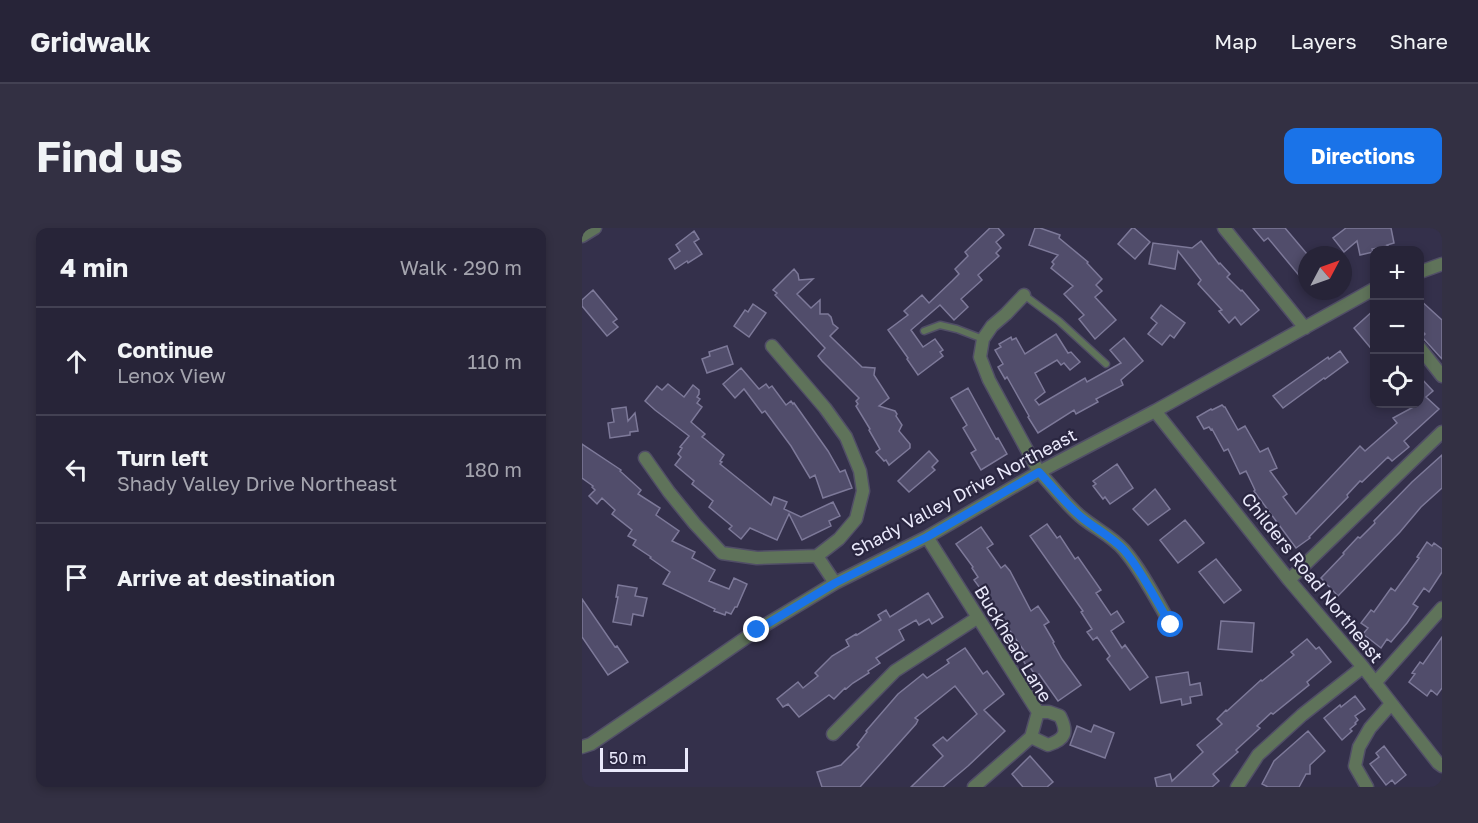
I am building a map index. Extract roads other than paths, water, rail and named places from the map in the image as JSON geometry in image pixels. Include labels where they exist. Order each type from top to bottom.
[{"type":"street","points":[[582,236],[595,228]]},
{"type":"street","points":[[1224,228],[1305,328]]},
{"type":"street","points":[[1424,270],[1442,264]]},
{"type":"street","name":"Shady Valley Drive Northeast","points":[[582,747],[591,744],[757,630],[835,583],[927,537],[1039,472],[1370,292]]},
{"type":"street","points":[[1024,295],[992,326],[983,339],[980,357],[989,380],[1039,472],[1082,518],[1123,550],[1171,625]]},
{"type":"street","points":[[645,458],[669,492],[722,553],[757,558],[817,556],[839,539],[856,519],[863,492],[860,471],[846,437],[825,408],[772,346]]},
{"type":"street","points":[[1424,354],[1442,376]]},
{"type":"street","name":"Childers Road Northeast","points":[[1155,411],[1289,580],[1363,667],[1438,764],[1442,766]]},
{"type":"street","points":[[1289,580],[1442,432]]},
{"type":"street","name":"Buckhead Lane","points":[[927,537],[1038,712],[1031,737]]},
{"type":"street","points":[[817,556],[835,583]]},
{"type":"street","points":[[1375,683],[1442,608]]},
{"type":"street","points":[[833,734],[895,671],[977,618]]},
{"type":"street","points":[[1236,787],[1258,755],[1302,715],[1363,667]]},
{"type":"street","points":[[1367,787],[1355,766],[1359,747],[1370,728],[1391,704]]},
{"type":"street","points":[[974,787],[1031,737],[1048,745],[1058,742],[1064,735],[1065,726],[1060,716],[1049,712],[1038,712]]},
{"type":"lane","points":[[1024,295],[1059,321],[1106,364]]},
{"type":"lane","points":[[924,331],[940,325],[983,339]]}]
